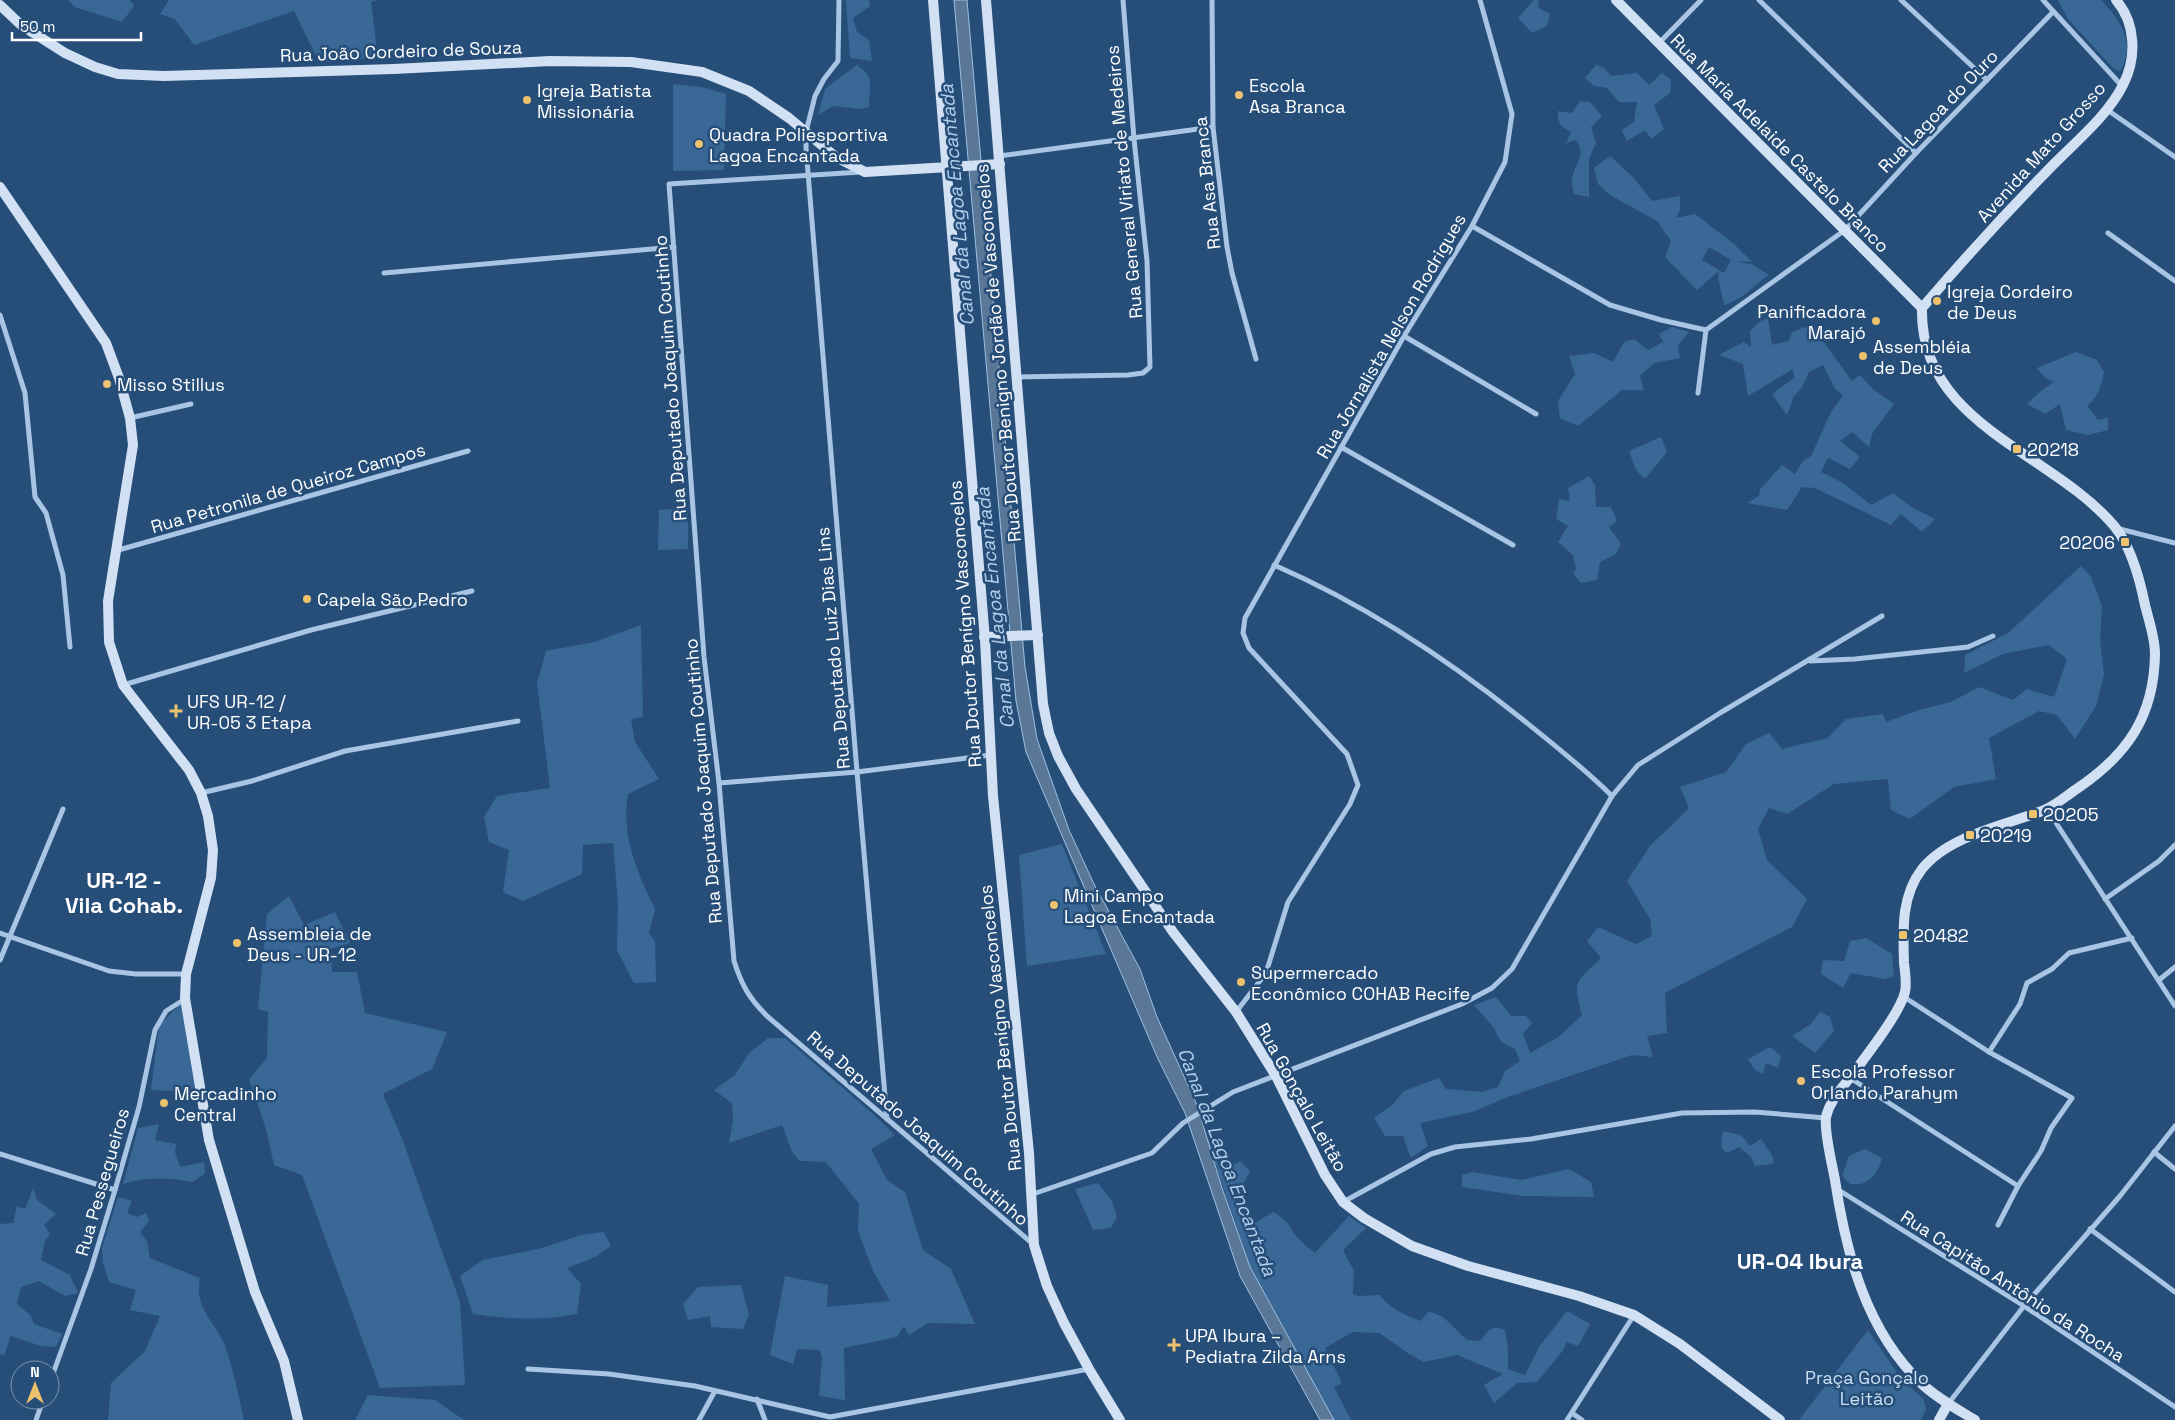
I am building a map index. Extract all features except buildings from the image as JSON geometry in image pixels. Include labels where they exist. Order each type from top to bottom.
[{"type":"main road","name":"Rua Doutor Benígno Vasconcelos","points":[[933,0],[951,166],[991,755],[1033,1194],[1034,1245],[1048,1286],[1089,1369],[1120,1420]]},
{"type":"main road","name":"Rua Doutor Benigno Jordão de Vasconcelos","points":[[986,0],[997,161],[1043,704]]},
{"type":"main road","name":"Rua Maria Adelaide Castelo Branco","points":[[1616,0],[1922,308]]},
{"type":"main road","name":"Avenida Mato Grosso","points":[[1922,308],[2019,200],[2106,109],[2122,86],[2132,50],[2132,35],[2125,11],[2116,0]]},
{"type":"main road","name":"Rua João Cordeiro de Souza","points":[[0,5],[22,25],[66,53],[95,67],[118,74],[164,76],[385,70],[550,61],[631,62],[671,67],[718,78],[749,90],[766,100],[836,157],[865,172]]},
{"type":"main road","points":[[865,172],[997,161]]},
{"type":"main road","points":[[0,187],[106,343],[119,378],[130,418],[133,436],[131,461],[114,551],[108,601],[108,627],[112,654],[123,685],[177,751],[201,793],[210,829],[213,861],[208,892],[186,974],[185,998],[209,1140],[255,1292],[284,1360],[298,1420]]},
{"type":"main road","points":[[1922,308],[1922,328],[1925,345],[1939,376],[1951,394],[1972,416],[2092,503],[2116,528],[2125,542],[2143,594],[2154,647],[2150,700],[2139,726],[2118,756],[2099,773],[2047,809],[1970,835],[1924,866],[1906,900],[1903,935],[1905,984],[1903,997],[1881,1036],[1835,1096],[1826,1118],[1836,1189],[1860,1290],[1896,1354],[1922,1384],[1948,1404],[1975,1420]]},
{"type":"main road","points":[[984,638],[1038,636]]},
{"type":"main road","name":"Rua Gonçalo Leitão","points":[[1043,704],[1049,733],[1058,756],[1076,789],[1172,932],[1236,1012],[1276,1076],[1325,1175],[1343,1202],[1364,1218],[1412,1246],[1468,1266],[1580,1296],[1634,1315],[1680,1344],[1780,1420]]},
{"type":"main road","points":[[1939,1420],[1948,1404]]},
{"type":"street","points":[[838,0],[838,61],[818,88],[806,132],[809,175],[865,172]]},
{"type":"street","name":"Rua General Viriato de Medeiros","points":[[1016,377],[1128,375],[1143,373],[1150,367],[1147,261],[1134,139],[1123,0]]},
{"type":"street","name":"Rua Asa Branca","points":[[1212,0],[1213,127],[1232,273],[1256,359]]},
{"type":"street","name":"Rua Jornalista Nelson Rodrigues","points":[[1236,1012],[1266,973],[1288,902],[1357,792],[1357,779],[1347,754],[1249,648],[1243,633],[1244,618],[1404,336],[1472,226],[1505,162],[1512,114],[1480,0]]},
{"type":"street","points":[[1658,43],[1701,0]]},
{"type":"street","points":[[1760,0],[1916,153]]},
{"type":"street","points":[[1901,0],[1987,80]]},
{"type":"street","points":[[2043,0],[2122,86]]},
{"type":"street","name":"Rua Lagoa do Ouro","points":[[1706,330],[1845,230],[1916,153],[2053,12]]},
{"type":"street","points":[[2106,109],[2175,157]]},
{"type":"street","points":[[997,161],[1213,127]]},
{"type":"street","name":"Rua Deputado Joaquim Coutinho","points":[[809,175],[669,184],[704,657],[719,784],[734,961],[741,983],[750,999],[767,1016],[1034,1245]]},
{"type":"street","name":"Rua Deputado Luiz Dias Lins","points":[[809,175],[857,772],[888,1120]]},
{"type":"street","points":[[1472,226],[1610,305],[1660,320],[1706,330],[1698,393]]},
{"type":"street","points":[[2108,233],[2175,281]]},
{"type":"street","points":[[384,273],[674,247]]},
{"type":"street","points":[[0,315],[26,393],[34,497],[46,513],[63,575],[70,647]]},
{"type":"street","points":[[1404,336],[1536,414]]},
{"type":"street","points":[[130,418],[191,404]]},
{"type":"street","points":[[1341,447],[1512,545]]},
{"type":"street","name":"Rua Petronila de Queiroz Campos","points":[[114,551],[468,451]]},
{"type":"street","points":[[2116,528],[2175,543]]},
{"type":"street","points":[[1274,565],[1320,585],[1421,644],[1534,729],[1586,771],[1612,796]]},
{"type":"street","points":[[123,685],[311,630],[472,591]]},
{"type":"street","points":[[1033,1194],[1152,1153],[1183,1123],[1233,1092],[1422,1020],[1492,988],[1512,969],[1612,796],[1638,765],[1712,717],[1882,616]]},
{"type":"street","points":[[984,638],[1023,639],[1038,636]]},
{"type":"street","points":[[1807,661],[1855,659],[1968,647],[1993,636]]},
{"type":"street","points":[[201,793],[252,782],[345,751],[518,721]]},
{"type":"street","points":[[719,784],[857,772],[991,755]]},
{"type":"street","points":[[0,960],[64,809]]},
{"type":"street","points":[[2047,809],[2175,1006]]},
{"type":"street","points":[[2105,899],[2159,861],[2175,845]]},
{"type":"street","points":[[0,933],[109,971],[136,974],[186,974]]},
{"type":"street","points":[[1989,1052],[2020,1004],[2027,983],[2052,969],[2069,953],[2132,938]]},
{"type":"street","points":[[2158,980],[2175,967]]},
{"type":"street","points":[[1903,997],[1989,1052],[2072,1098],[2051,1128],[2041,1150],[2018,1186],[1998,1225]]},
{"type":"street","name":"Rua Pessegueiros","points":[[58,1360],[91,1269],[115,1190],[139,1107],[155,1030],[166,1010],[185,998]]},
{"type":"street","points":[[1850,1078],[2018,1186]]},
{"type":"street","points":[[1343,1202],[1431,1154],[1455,1147],[1531,1140],[1682,1113],[1755,1112],[1826,1118]]},
{"type":"street","points":[[1948,1404],[2024,1306],[2120,1196],[2175,1126]]},
{"type":"street","points":[[2154,1152],[2175,1169]]},
{"type":"street","points":[[0,1154],[115,1190]]},
{"type":"street","name":"Rua Capitão Antônio da Rocha","points":[[1836,1189],[2024,1306],[2175,1407]]},
{"type":"street","points":[[2090,1229],[2175,1292]]},
{"type":"street","points":[[1568,1420],[1634,1315]]},
{"type":"street","points":[[528,1369],[609,1374],[715,1391],[756,1399],[830,1418],[1089,1369]]},
{"type":"street","points":[[699,1420],[715,1391]]},
{"type":"street","points":[[756,1399],[765,1420]]},
{"type":"street","points":[[1572,1413],[1582,1420]]},
{"type":"green space","points":[[68,0],[130,0],[134,6],[122,22],[75,7]]},
{"type":"green space","points":[[169,0],[379,0],[371,2],[378,58],[319,62],[294,11],[194,45],[175,19],[160,14]]},
{"type":"green space","points":[[846,0],[869,0],[870,6],[853,18],[857,32],[869,40],[872,61],[850,58]]},
{"type":"green space","points":[[1534,0],[1538,0],[1539,8],[1550,14],[1547,26],[1532,33],[1518,18]]},
{"type":"green space","points":[[2058,0],[2101,0],[2108,7],[2120,24],[2126,42],[2127,52],[2120,71],[2114,69],[2068,19]]},
{"type":"green space","points":[[857,65],[867,74],[869,79],[869,107],[859,109],[833,106],[818,115],[825,89]]},
{"type":"green space","points":[[1596,65],[1604,68],[1611,76],[1637,73],[1649,85],[1662,73],[1671,80],[1670,93],[1654,105],[1664,129],[1651,139],[1645,130],[1627,141],[1622,130],[1634,122],[1637,102],[1619,102],[1607,88],[1594,86],[1585,78]]},
{"type":"green space","name":"Quadra Poliesportiva Lagoa Encantada","points":[[673,84],[702,87],[726,94],[724,170],[673,171]]},
{"type":"green space","points":[[1580,101],[1590,102],[1602,116],[1591,127],[1596,143],[1589,159],[1589,197],[1574,194],[1572,184],[1580,156],[1579,146],[1576,140],[1566,143],[1571,132],[1560,124],[1558,119],[1558,111],[1572,113]]},
{"type":"green space","points":[[1610,156],[1633,177],[1652,201],[1680,196],[1680,210],[1676,218],[1695,214],[1734,244],[1752,262],[1736,261],[1753,265],[1769,275],[1742,296],[1724,305],[1718,277],[1719,271],[1697,290],[1665,257],[1671,241],[1657,221],[1610,195],[1598,184],[1594,168]],"holes":[[[1709,247],[1731,260],[1724,273],[1702,260]]]},
{"type":"green space","points":[[1768,318],[1772,345],[1789,341],[1792,332],[1811,325],[1852,381],[1860,375],[1873,389],[1894,404],[1872,434],[1869,447],[1852,432],[1840,441],[1860,457],[1850,469],[1828,458],[1821,472],[1843,483],[1871,505],[1893,493],[1913,508],[1935,519],[1922,532],[1901,514],[1891,525],[1815,488],[1802,487],[1787,510],[1747,503],[1759,496],[1760,489],[1782,465],[1795,474],[1803,461],[1811,456],[1831,412],[1843,395],[1835,389],[1823,365],[1809,372],[1801,389],[1794,396],[1787,415],[1772,394],[1794,378],[1793,369],[1748,396],[1743,364],[1719,355],[1744,342],[1751,347],[1750,331],[1759,322]]},
{"type":"green space","points":[[1672,327],[1689,332],[1678,345],[1680,358],[1654,363],[1640,376],[1644,390],[1622,390],[1578,426],[1560,418],[1558,401],[1575,374],[1569,356],[1594,353],[1613,362],[1624,342],[1634,339],[1648,350],[1663,342],[1659,334]]},
{"type":"green space","points":[[2076,352],[2097,360],[2104,372],[2097,395],[2087,406],[2098,420],[2108,417],[2108,430],[2088,435],[2066,430],[2060,404],[2045,414],[2027,404],[2054,382],[2045,378],[2037,368]]},
{"type":"green space","points":[[1661,437],[1667,452],[1645,479],[1636,470],[1629,451]]},
{"type":"green space","points":[[1589,476],[1595,485],[1596,507],[1611,507],[1617,521],[1609,527],[1621,544],[1616,554],[1600,562],[1597,580],[1581,583],[1573,573],[1576,569],[1573,555],[1558,542],[1568,526],[1556,519],[1559,499],[1570,501],[1568,488]]},
{"type":"green space","points":[[688,508],[688,549],[658,550],[659,510]]},
{"type":"green space","points":[[2081,566],[2091,577],[2102,606],[2100,640],[2104,675],[2096,706],[2075,739],[2057,715],[2039,711],[1989,738],[1996,779],[1954,787],[1910,819],[1891,810],[1888,779],[1834,784],[1787,814],[1769,808],[1758,829],[1767,860],[1807,899],[1792,927],[1665,993],[1667,1033],[1647,1036],[1653,1057],[1632,1055],[1508,1097],[1472,1112],[1420,1123],[1428,1146],[1411,1158],[1403,1136],[1385,1136],[1374,1118],[1393,1104],[1404,1091],[1439,1078],[1446,1089],[1482,1092],[1498,1087],[1505,1071],[1520,1061],[1515,1049],[1501,1042],[1494,1028],[1474,1005],[1496,997],[1511,1016],[1526,1016],[1532,1023],[1523,1034],[1530,1053],[1560,1036],[1582,1015],[1577,994],[1578,982],[1601,958],[1587,941],[1598,927],[1636,944],[1652,936],[1650,919],[1627,881],[1650,846],[1689,808],[1680,787],[1726,772],[1746,744],[1769,733],[1782,749],[1828,738],[1846,719],[1883,714],[1886,722],[1919,710],[1951,702],[1979,687],[2013,700],[2027,689],[2054,697],[2067,659],[2049,645],[2003,654],[1964,673],[1965,655],[2008,633]]},
{"type":"green space","points":[[641,625],[643,717],[631,719],[635,742],[659,779],[628,794],[626,809],[632,853],[655,909],[649,933],[655,941],[656,982],[634,983],[617,950],[618,903],[613,843],[583,845],[582,874],[523,901],[503,892],[509,850],[489,842],[484,817],[497,796],[550,788],[537,683],[546,651],[594,642]]},
{"type":"green space","name":"Mini Campo Lagoa Encantada","points":[[1062,844],[1106,954],[1027,966],[1019,855]]},
{"type":"green space","points":[[289,896],[304,925],[335,912],[350,943],[331,949],[332,972],[357,972],[365,1013],[447,1032],[432,1069],[383,1094],[403,1141],[460,1302],[465,1385],[380,1388],[302,1175],[274,1165],[266,1129],[249,1079],[267,1058],[268,1012],[258,1009],[267,914]]},
{"type":"green space","points":[[1866,938],[1892,954],[1894,976],[1885,979],[1851,973],[1843,988],[1821,974],[1823,960],[1844,961],[1850,941]]},
{"type":"green space","points":[[185,1000],[196,1088],[176,1091],[151,1090],[159,1025]]},
{"type":"green space","points":[[1820,1012],[1830,1017],[1834,1031],[1815,1053],[1792,1036],[1811,1024]]},
{"type":"green space","points":[[768,1038],[785,1038],[895,1135],[871,1149],[887,1180],[905,1192],[923,1250],[951,1269],[975,1324],[928,1323],[909,1335],[904,1326],[897,1337],[844,1348],[845,1400],[819,1396],[822,1359],[820,1350],[797,1349],[793,1364],[770,1355],[785,1276],[828,1285],[827,1307],[890,1301],[874,1273],[858,1231],[859,1204],[826,1162],[800,1161],[792,1152],[782,1125],[729,1143],[733,1120],[732,1103],[714,1090],[735,1075],[749,1053]]},
{"type":"green space","points":[[1770,1047],[1781,1056],[1778,1068],[1766,1063],[1763,1074],[1754,1069],[1748,1059]]},
{"type":"green space","points":[[159,1124],[155,1140],[176,1144],[175,1152],[180,1167],[204,1162],[205,1174],[192,1182],[157,1178],[123,1184],[138,1128]]},
{"type":"green space","points":[[1209,1127],[1219,1166],[1227,1168],[1241,1161],[1250,1171],[1241,1188],[1234,1195],[1249,1224],[1255,1223],[1273,1212],[1284,1219],[1296,1236],[1315,1253],[1349,1216],[1366,1228],[1343,1250],[1354,1271],[1353,1294],[1358,1296],[1380,1295],[1393,1308],[1421,1321],[1429,1311],[1443,1317],[1467,1340],[1480,1341],[1488,1331],[1496,1327],[1505,1330],[1508,1349],[1508,1369],[1525,1375],[1539,1347],[1567,1311],[1590,1324],[1578,1346],[1566,1342],[1564,1349],[1537,1382],[1517,1383],[1494,1403],[1484,1385],[1503,1374],[1457,1355],[1424,1362],[1379,1333],[1353,1332],[1325,1348],[1342,1383],[1334,1387],[1351,1420],[1334,1420],[1250,1267],[1204,1130]]},
{"type":"green space","points":[[1723,1131],[1741,1135],[1750,1146],[1761,1139],[1773,1157],[1773,1164],[1755,1166],[1751,1157],[1739,1147],[1727,1153],[1721,1147]]},
{"type":"green space","points":[[1865,1149],[1882,1158],[1878,1169],[1867,1181],[1850,1184],[1842,1176],[1849,1156]]},
{"type":"green space","points":[[1569,1169],[1591,1182],[1594,1197],[1523,1196],[1462,1187],[1462,1175],[1472,1172],[1522,1180]]},
{"type":"green space","points":[[1098,1183],[1112,1201],[1117,1217],[1111,1228],[1093,1230],[1075,1189]]},
{"type":"green space","points":[[33,1188],[37,1200],[56,1214],[44,1225],[50,1234],[45,1241],[41,1260],[70,1275],[78,1293],[65,1296],[39,1281],[21,1287],[17,1304],[30,1315],[34,1324],[62,1334],[56,1347],[41,1346],[11,1336],[4,1355],[0,1354],[0,1224],[13,1223],[17,1206],[25,1209]]},
{"type":"green space","points":[[118,1197],[132,1201],[127,1213],[137,1217],[146,1213],[149,1221],[140,1232],[147,1241],[150,1258],[200,1278],[199,1288],[202,1304],[226,1349],[244,1420],[108,1420],[111,1383],[145,1351],[160,1316],[130,1310],[136,1290],[109,1282],[103,1263],[102,1248]]},
{"type":"green space","points":[[604,1232],[611,1246],[595,1257],[567,1268],[581,1284],[577,1314],[551,1318],[525,1318],[473,1314],[460,1276],[483,1260],[542,1248],[581,1235]]},
{"type":"green space","points":[[741,1285],[749,1315],[743,1329],[711,1327],[710,1316],[688,1320],[683,1304],[698,1287]]},
{"type":"green space","name":"Praça Gonçalo Leitão","points":[[1868,1330],[1900,1377],[1924,1400],[1926,1409],[1921,1420],[1799,1420]]},
{"type":"green space","points":[[368,1395],[435,1400],[464,1420],[355,1420]]},
{"type":"shaded area","name":"Canal da Lagoa Encantada","points":[[954,0],[967,0],[1025,667],[1037,739],[1069,830],[1094,884],[1140,969],[1157,1017],[1197,1105],[1222,1188],[1250,1267],[1334,1420],[1320,1420],[1240,1276],[1185,1113],[1158,1059],[1026,752],[1016,701]]},
{"type":"place","name":"Escola Asa Branca","points":[[1239,95]]},
{"type":"place","name":"Igreja Batista Missionária","points":[[527,100]]},
{"type":"place","name":"Quadra Poliesportiva Lagoa Encantada","points":[[699,144]]},
{"type":"place","name":"Igreja Cordeiro de Deus","points":[[1937,301]]},
{"type":"place","name":"Panificadora Marajó","points":[[1876,321]]},
{"type":"place","name":"Assembléia de Deus","points":[[1863,356]]},
{"type":"place","name":"Misso Stillus","points":[[107,384]]},
{"type":"place","name":"20218","points":[[2017,449]]},
{"type":"place","name":"20206","points":[[2125,542]]},
{"type":"place","name":"Capela São Pedro","points":[[307,599]]},
{"type":"place","name":"UFS UR-12 / UR-05 3 Etapa","points":[[176,711]]},
{"type":"place","name":"20205","points":[[2033,814]]},
{"type":"place","name":"20219","points":[[1970,835]]},
{"type":"place","name":"Mini Campo Lagoa Encantada","points":[[1054,905]]},
{"type":"place","name":"20482","points":[[1903,935]]},
{"type":"place","name":"Assembleia de Deus - UR-12","points":[[237,943]]},
{"type":"place","name":"Supermercado Econômico COHAB Recife","points":[[1241,982]]},
{"type":"place","name":"Escola Professor Orlando Parahym","points":[[1801,1081]]},
{"type":"place","name":"Mercadinho Central","points":[[164,1103]]},
{"type":"place","name":"UPA Ibura – Pediatra Zilda Arns","points":[[1174,1345]]},
{"type":"district","name":"UR-12 - Vila Cohab.","points":[[124,892]]},
{"type":"district","name":"UR-04 Ibura","points":[[1800,1261]]}]
